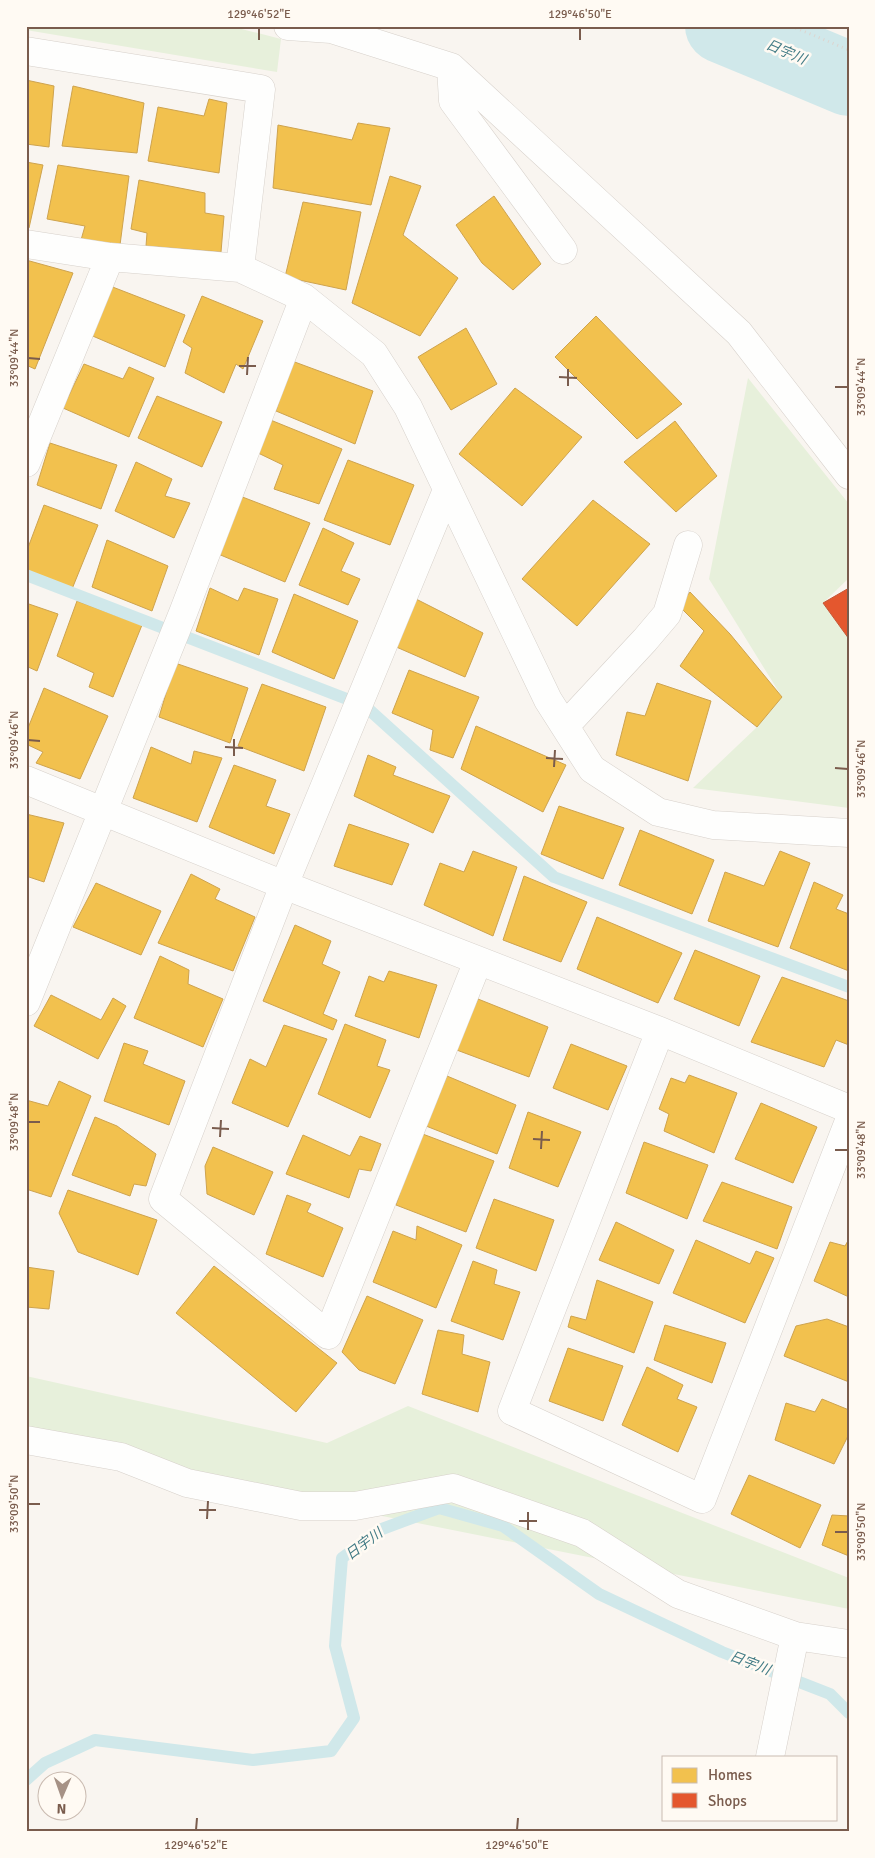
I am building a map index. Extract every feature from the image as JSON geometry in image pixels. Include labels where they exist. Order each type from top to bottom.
[{"type":"street","points":[[288,26],[331,30],[451,67],[739,333],[849,475]]},
{"type":"street","points":[[26,51],[261,89],[240,268]]},
{"type":"street","points":[[451,67],[453,101],[563,250]]},
{"type":"street","points":[[26,244],[110,257],[240,268],[304,298],[374,354],[408,407],[548,700],[592,769],[658,812],[713,825],[849,833]]},
{"type":"street","points":[[26,463],[110,257]]},
{"type":"street","points":[[26,1002],[104,812],[166,650],[183,613],[304,298]]},
{"type":"street","points":[[447,490],[350,721],[284,885],[163,1199],[328,1335],[478,961]]},
{"type":"street","points":[[565,726],[639,647],[667,614],[688,545]]},
{"type":"street","points":[[26,780],[284,885],[660,1031],[849,1109]]},
{"type":"street","points":[[660,1031],[512,1411],[702,1499],[849,1121]]},
{"type":"street","points":[[26,1440],[121,1458],[187,1483],[300,1506],[356,1506],[453,1488],[582,1533],[678,1594],[794,1643],[849,1644]]},
{"type":"street","points":[[770,1756],[794,1643]]},
{"type":"path","points":[[791,26],[849,50]]},
{"type":"green space","points":[[26,26],[230,26],[281,39],[277,72],[26,30]]},
{"type":"green space","points":[[748,378],[849,504],[849,578],[823,603],[849,639],[849,808],[693,788],[757,727],[782,697],[709,579]]},
{"type":"green space","points":[[26,1376],[327,1443],[408,1406],[849,1578],[849,1609],[26,1445]]},
{"type":"building: Homes","points":[[26,80],[54,86],[49,147],[26,144]]},
{"type":"building: Homes","points":[[73,86],[144,103],[137,153],[62,146]]},
{"type":"building: Homes","points":[[209,99],[227,103],[219,173],[148,161],[158,107],[204,116]]},
{"type":"building: Homes","points":[[358,123],[390,128],[371,205],[273,188],[278,125],[352,140]]},
{"type":"building: Homes","points":[[26,162],[43,165],[29,228],[26,227]]},
{"type":"building: Homes","points":[[58,165],[129,176],[120,245],[81,240],[85,226],[47,219]]},
{"type":"building: Homes","points":[[390,176],[421,186],[403,235],[458,278],[420,336],[352,303]]},
{"type":"building: Homes","points":[[139,180],[205,193],[205,213],[224,216],[221,252],[146,246],[147,233],[131,229]]},
{"type":"building: Homes","points":[[494,196],[541,264],[513,290],[482,263],[456,225]]},
{"type":"building: Homes","points":[[303,202],[361,212],[346,290],[285,277]]},
{"type":"building: Homes","points":[[26,260],[73,273],[35,369],[26,365]]},
{"type":"building: Homes","points":[[110,286],[185,315],[165,367],[88,334]]},
{"type":"building: Homes","points":[[202,296],[263,321],[243,369],[236,364],[224,393],[185,373],[192,348],[183,342]]},
{"type":"building: Homes","points":[[596,316],[682,404],[637,439],[555,357]]},
{"type":"building: Homes","points":[[466,328],[497,384],[451,410],[418,357]]},
{"type":"building: Homes","points":[[292,361],[373,391],[355,444],[276,411]]},
{"type":"building: Homes","points":[[84,364],[123,379],[129,367],[154,378],[129,437],[63,408]]},
{"type":"building: Homes","points":[[515,388],[582,437],[522,506],[459,454]]},
{"type":"building: Homes","points":[[157,396],[222,422],[202,467],[138,438]]},
{"type":"building: Homes","points":[[268,419],[342,449],[319,504],[274,489],[283,465],[256,452]]},
{"type":"building: Homes","points":[[675,421],[717,476],[676,512],[624,462]]},
{"type":"building: Homes","points":[[50,443],[117,465],[101,509],[37,485]]},
{"type":"building: Homes","points":[[348,460],[414,485],[390,545],[324,520]]},
{"type":"building: Homes","points":[[136,462],[172,479],[165,496],[190,503],[174,538],[115,511]]},
{"type":"building: Homes","points":[[232,493],[310,523],[285,582],[211,551]]},
{"type":"building: Homes","points":[[593,500],[650,544],[577,626],[522,579]]},
{"type":"building: Homes","points":[[44,505],[98,525],[72,589],[26,570],[26,553]]},
{"type":"building: Homes","points":[[323,528],[354,543],[341,571],[360,579],[348,605],[299,585]]},
{"type":"building: Homes","points":[[107,540],[168,566],[152,611],[92,587]]},
{"type":"building: Homes","points":[[210,588],[238,601],[244,588],[278,599],[259,655],[196,631]]},
{"type":"building: Homes","points":[[690,592],[730,634],[782,697],[757,727],[680,666],[704,631],[679,606]]},
{"type":"building: Homes","points":[[294,594],[358,621],[334,679],[272,652]]},
{"type":"building: Homes","points":[[416,599],[483,633],[465,677],[394,646]]},
{"type":"building: Homes","points":[[77,601],[142,625],[113,697],[89,687],[94,673],[57,656]]},
{"type":"building: Homes","points":[[26,603],[58,614],[37,671],[26,666]]},
{"type":"building: Homes","points":[[175,663],[248,688],[230,743],[159,717]]},
{"type":"building: Homes","points":[[409,670],[479,697],[453,758],[430,750],[433,730],[392,713]]},
{"type":"building: Homes","points":[[657,683],[711,701],[688,781],[616,755],[627,712],[645,716]]},
{"type":"building: Homes","points":[[262,684],[326,707],[304,771],[238,746]]},
{"type":"building: Homes","points":[[44,688],[108,716],[80,779],[36,763],[43,752],[26,744],[26,733]]},
{"type":"building: Homes","points":[[476,726],[566,765],[543,812],[461,769]]},
{"type":"building: Homes","points":[[151,747],[191,764],[194,751],[222,758],[197,822],[133,798]]},
{"type":"building: Homes","points":[[368,755],[396,767],[393,775],[450,796],[433,833],[354,796]]},
{"type":"building: Homes","points":[[234,765],[276,780],[266,806],[290,814],[274,854],[209,827]]},
{"type":"building: Homes","points":[[559,806],[624,828],[603,879],[541,854]]},
{"type":"building: Homes","points":[[26,814],[64,823],[44,882],[26,876]]},
{"type":"building: Homes","points":[[349,824],[409,844],[392,885],[334,866]]},
{"type":"building: Homes","points":[[640,830],[714,860],[692,914],[619,885]]},
{"type":"building: Homes","points":[[473,851],[517,867],[493,936],[424,905],[440,863],[464,872]]},
{"type":"building: Homes","points":[[780,851],[810,863],[778,947],[708,921],[725,872],[764,886]]},
{"type":"building: Homes","points":[[191,874],[220,889],[215,899],[255,917],[233,971],[158,943]]},
{"type":"building: Homes","points":[[524,876],[587,902],[561,962],[503,940]]},
{"type":"building: Homes","points":[[814,882],[843,895],[836,909],[849,914],[849,971],[790,948]]},
{"type":"building: Homes","points":[[96,883],[161,911],[141,955],[73,927]]},
{"type":"building: Homes","points":[[597,917],[682,953],[658,1003],[577,969]]},
{"type":"building: Homes","points":[[295,925],[331,941],[322,964],[340,972],[323,1014],[337,1020],[333,1030],[263,1001]]},
{"type":"building: Homes","points":[[695,950],[760,976],[739,1026],[674,999]]},
{"type":"building: Homes","points":[[160,956],[189,970],[188,984],[223,999],[203,1047],[134,1018]]},
{"type":"building: Homes","points":[[389,971],[437,985],[419,1038],[355,1016],[369,976],[384,982]]},
{"type":"building: Homes","points":[[782,977],[849,1001],[849,1045],[836,1040],[824,1067],[751,1042]]},
{"type":"building: Homes","points":[[51,995],[101,1020],[113,998],[126,1006],[98,1059],[34,1026]]},
{"type":"building: Homes","points":[[478,999],[548,1027],[529,1077],[454,1049]]},
{"type":"building: Homes","points":[[345,1024],[386,1040],[377,1066],[390,1070],[370,1118],[318,1094]]},
{"type":"building: Homes","points":[[284,1025],[327,1039],[288,1127],[232,1103],[250,1059],[266,1067]]},
{"type":"building: Homes","points":[[124,1043],[148,1051],[143,1064],[185,1081],[169,1125],[104,1101]]},
{"type":"building: Homes","points":[[571,1044],[627,1066],[608,1110],[553,1088]]},
{"type":"building: Homes","points":[[689,1075],[737,1093],[714,1153],[664,1131],[669,1114],[659,1109],[671,1078],[685,1083]]},
{"type":"building: Homes","points":[[447,1076],[516,1105],[497,1154],[426,1126]]},
{"type":"building: Homes","points":[[59,1081],[91,1096],[51,1197],[26,1189],[26,1100],[48,1106]]},
{"type":"building: Homes","points":[[761,1103],[817,1127],[793,1183],[735,1159]]},
{"type":"building: Homes","points":[[528,1112],[581,1132],[558,1187],[509,1168]]},
{"type":"building: Homes","points":[[95,1117],[117,1126],[156,1154],[146,1186],[134,1184],[130,1196],[72,1175]]},
{"type":"building: Homes","points":[[420,1133],[494,1161],[466,1232],[396,1205]]},
{"type":"building: Homes","points":[[303,1135],[350,1156],[360,1136],[381,1144],[371,1171],[359,1169],[349,1198],[286,1174]]},
{"type":"building: Homes","points":[[644,1142],[708,1165],[687,1219],[626,1193]]},
{"type":"building: Homes","points":[[213,1147],[273,1172],[254,1215],[207,1194],[205,1166]]},
{"type":"building: Homes","points":[[722,1182],[792,1207],[777,1249],[703,1221]]},
{"type":"building: Homes","points":[[68,1190],[157,1220],[138,1275],[78,1252],[59,1213]]},
{"type":"building: Homes","points":[[287,1195],[311,1204],[307,1212],[343,1228],[323,1277],[266,1254]]},
{"type":"building: Homes","points":[[494,1199],[554,1220],[536,1271],[476,1248]]},
{"type":"building: Homes","points":[[616,1222],[674,1250],[659,1284],[599,1260]]},
{"type":"building: Homes","points":[[417,1226],[462,1245],[436,1308],[373,1282],[393,1231],[416,1240]]},
{"type":"building: Homes","points":[[849,1239],[849,1297],[814,1281],[830,1242],[845,1246]]},
{"type":"building: Homes","points":[[696,1240],[750,1264],[756,1251],[774,1258],[745,1323],[673,1293]]},
{"type":"building: Homes","points":[[473,1261],[497,1270],[494,1284],[520,1292],[503,1340],[451,1321]]},
{"type":"building: Homes","points":[[214,1266],[337,1363],[296,1412],[176,1313]]},
{"type":"building: Homes","points":[[26,1267],[54,1271],[49,1309],[26,1307]]},
{"type":"building: Homes","points":[[597,1280],[653,1302],[634,1353],[568,1327],[571,1316],[586,1320]]},
{"type":"building: Homes","points":[[367,1296],[423,1320],[395,1384],[359,1370],[342,1352]]},
{"type":"building: Homes","points":[[827,1319],[849,1327],[849,1382],[784,1356],[796,1326]]},
{"type":"building: Homes","points":[[665,1325],[726,1343],[712,1383],[654,1360]]},
{"type":"building: Homes","points":[[438,1330],[464,1335],[462,1354],[490,1362],[478,1412],[422,1394]]},
{"type":"building: Homes","points":[[568,1348],[623,1366],[603,1421],[549,1401]]},
{"type":"building: Homes","points":[[647,1367],[683,1385],[677,1399],[697,1407],[678,1452],[622,1425]]},
{"type":"building: Homes","points":[[822,1399],[849,1410],[849,1434],[834,1464],[775,1440],[786,1403],[815,1412]]},
{"type":"building: Homes","points":[[749,1475],[821,1505],[800,1548],[731,1514]]},
{"type":"building: Homes","points":[[832,1515],[849,1516],[849,1556],[822,1545]]},
{"type":"building: Shops","points":[[849,588],[849,639],[823,603]]},
{"type":"waterway","name":"日宇川","points":[[722,26],[849,79]]},
{"type":"waterway","points":[[26,575],[365,706],[554,877],[849,987]]},
{"type":"waterway","name":"日宇川","points":[[26,1780],[45,1763],[95,1740],[253,1760],[331,1751],[354,1718],[335,1646],[342,1558],[382,1529],[439,1508],[503,1526],[599,1594],[722,1652],[830,1694],[849,1713]]}]
